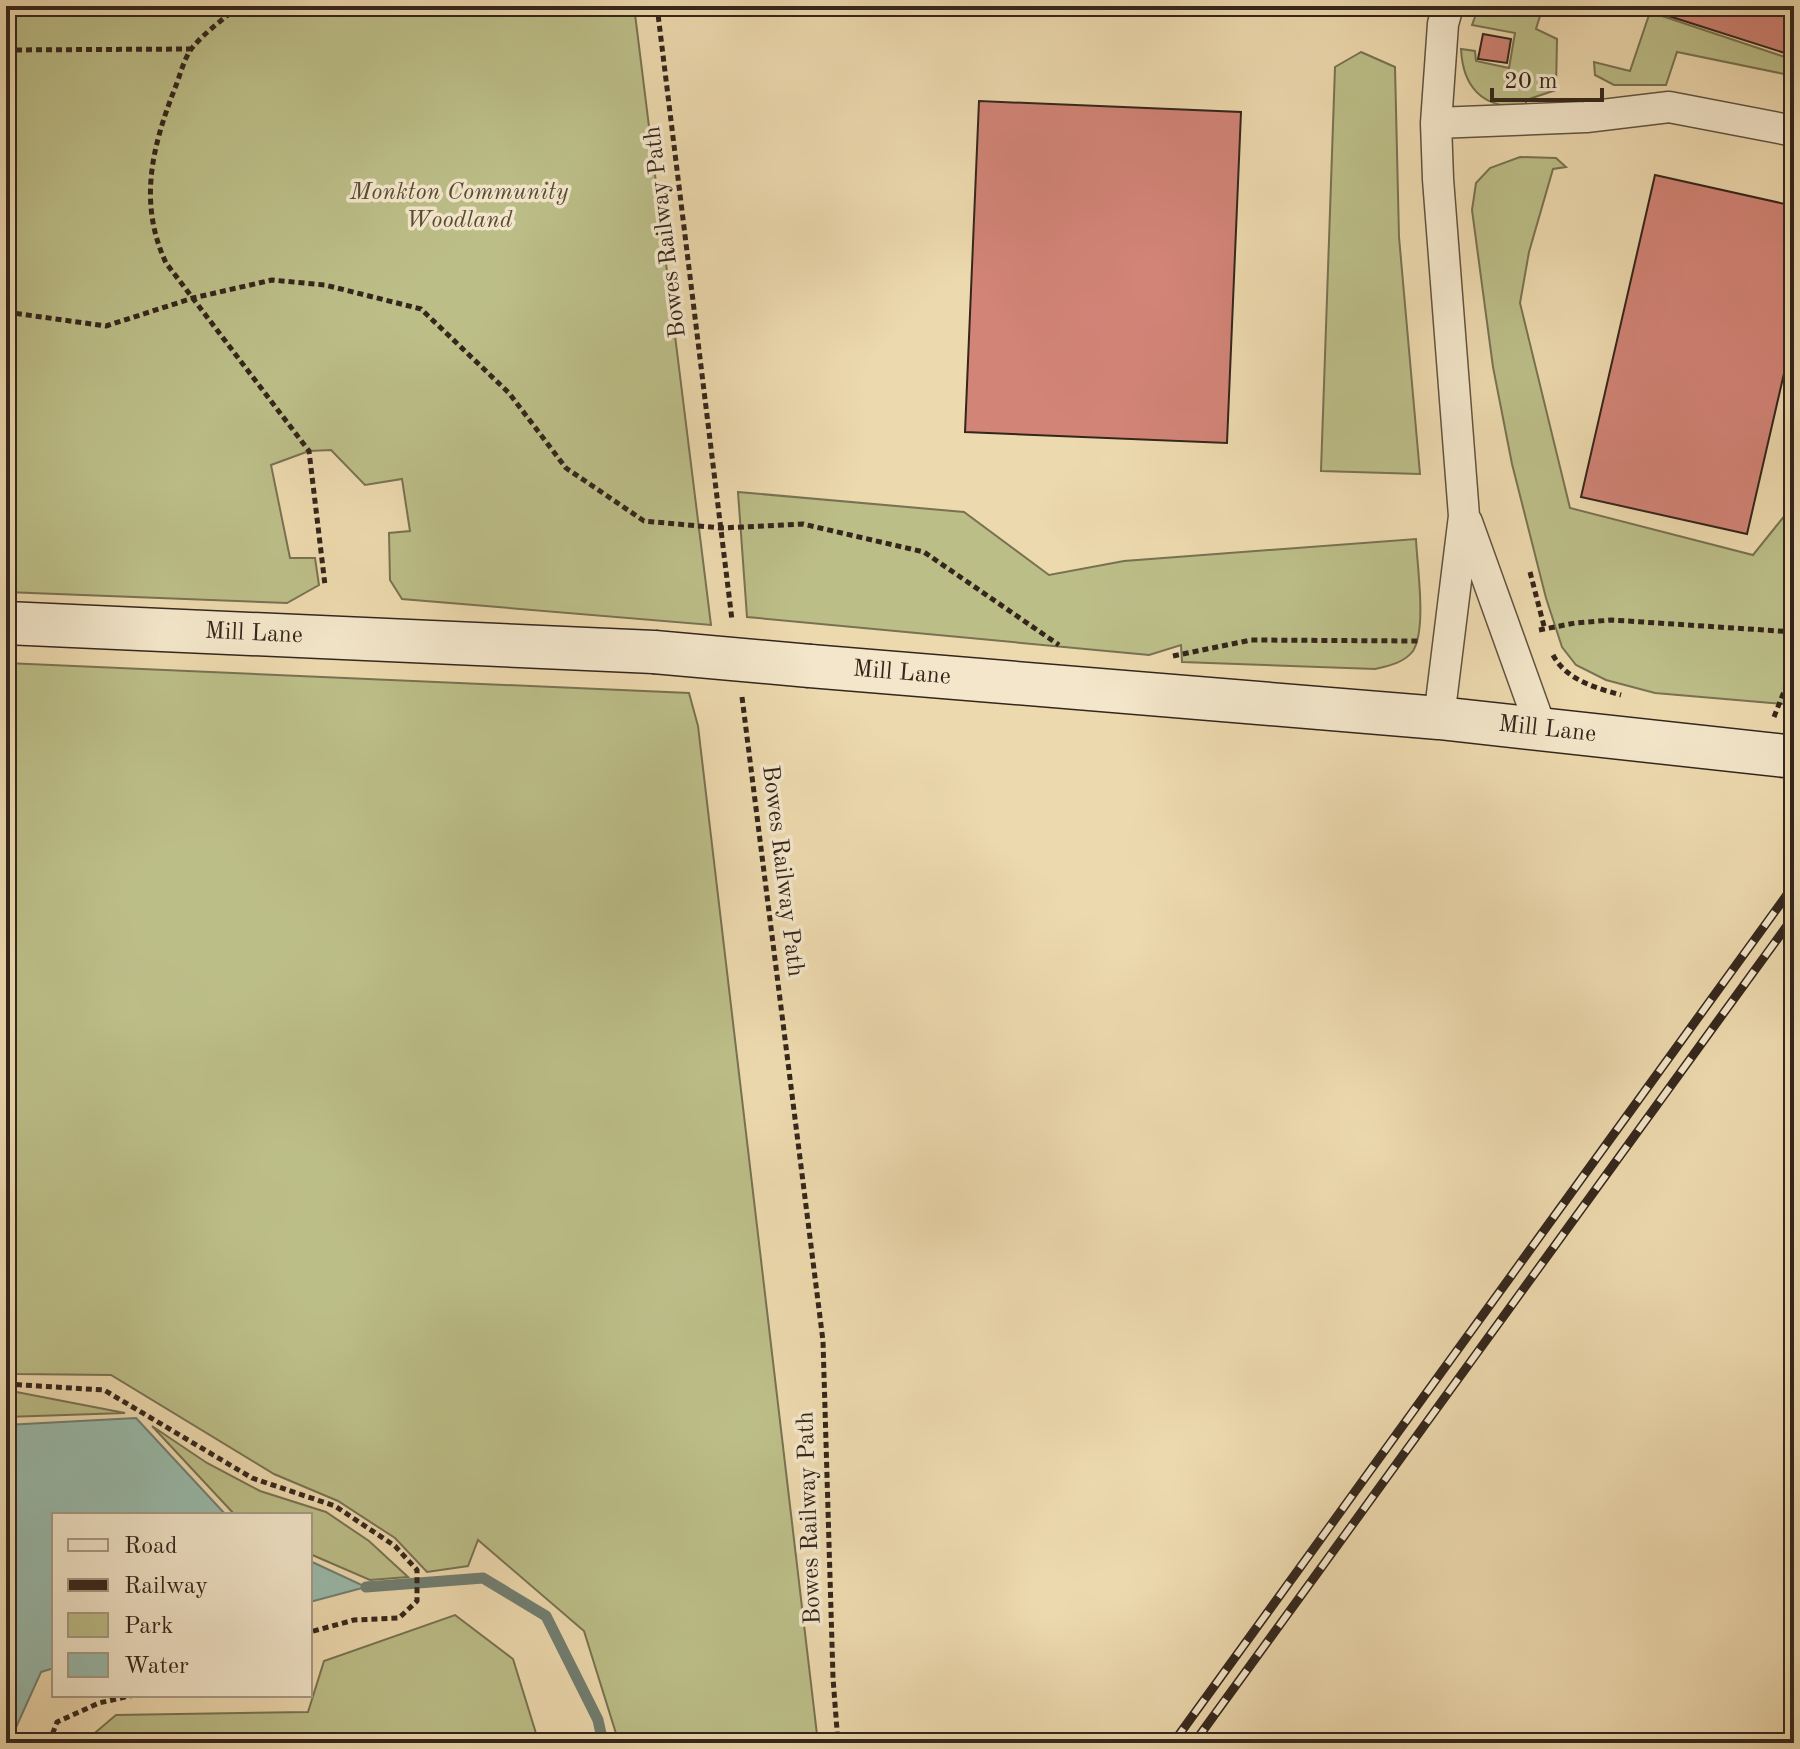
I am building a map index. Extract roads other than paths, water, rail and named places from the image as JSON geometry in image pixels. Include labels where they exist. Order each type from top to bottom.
[{"type":"main road","name":"Mill Lane","points":[[6,623],[654,652],[1439,718],[1777,755]]},
{"type":"street","points":[[1439,718],[1464,516],[1443,264],[1436,123],[1443,24],[1448,6]]},
{"type":"street","points":[[1436,123],[1586,117],[1669,107],[1794,131]]},
{"type":"street","points":[[1464,516],[1542,731]]},
{"type":"water","points":[[136,1418],[224,1513],[52,1513],[52,1669],[41,1672],[9,1743],[6,1743],[6,1425]]},
{"type":"water","points":[[312,1562],[366,1587],[312,1601]]},
{"type":"waterway","points":[[366,1587],[483,1578],[546,1616],[598,1720],[603,1743]]},
{"type":"railway","points":[[1173,1743],[1794,885]]},
{"type":"railway","points":[[1194,1743],[1794,916]]},
{"type":"park label","name":"Monkton Community Woodland","points":[[459,207]]}]
